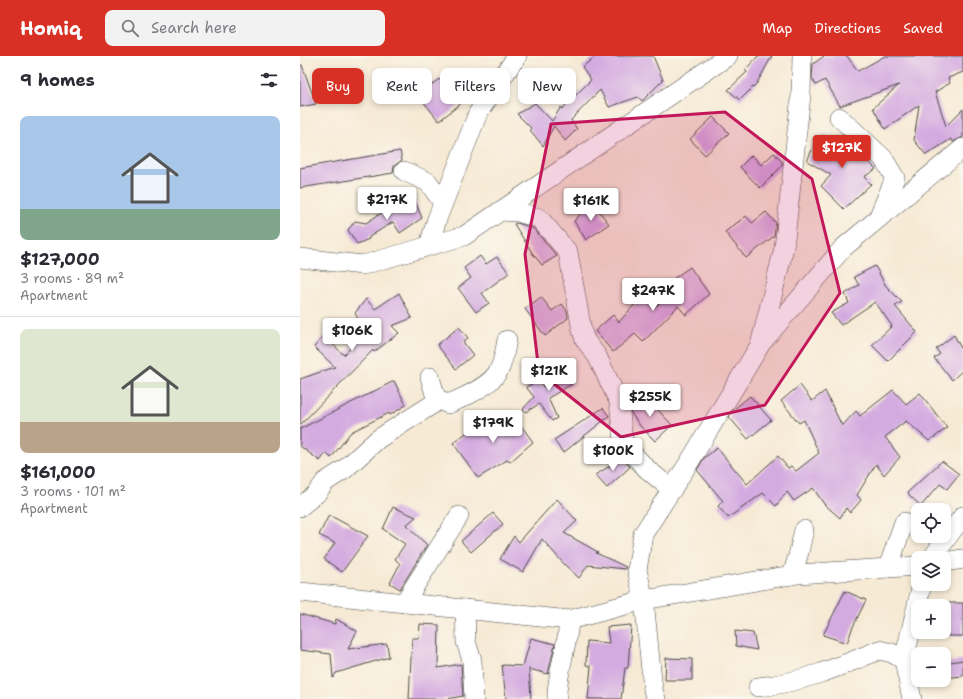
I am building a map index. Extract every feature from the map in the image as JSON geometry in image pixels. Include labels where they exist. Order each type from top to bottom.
[{"type":"street","points":[[429,245],[443,203],[478,113],[517,56]]},
{"type":"street","points":[[300,258],[363,265],[464,236],[728,56]]},
{"type":"street","points":[[760,345],[784,248],[801,95],[802,56]]},
{"type":"street","points":[[839,117],[883,158],[895,178],[876,221]]},
{"type":"street","points":[[656,699],[653,690],[644,600],[637,570],[643,534],[672,490],[760,345],[843,248],[963,148]]},
{"type":"street","points":[[404,171],[428,182],[443,203]]},
{"type":"street","points":[[500,211],[518,212],[539,218],[568,252],[582,331],[585,340],[604,370],[619,402],[624,440],[628,449],[647,469],[672,490]]},
{"type":"street","points":[[436,398],[448,404],[472,393],[490,380],[498,371],[507,340]]},
{"type":"street","points":[[300,507],[316,494],[326,482],[345,469],[378,439],[433,404],[436,398],[430,377]]},
{"type":"street","points":[[404,603],[459,516]]},
{"type":"street","points":[[937,551],[963,516]]},
{"type":"street","points":[[888,568],[904,522]]},
{"type":"street","points":[[792,575],[804,530]]},
{"type":"street","points":[[951,561],[963,559]]},
{"type":"street","points":[[300,592],[569,620],[644,600],[792,575],[911,566]]},
{"type":"street","points":[[912,699],[904,660],[920,591]]},
{"type":"street","points":[[465,609],[466,642],[472,660],[474,699]]},
{"type":"street","points":[[557,699],[568,640],[569,620]]},
{"type":"street","points":[[758,687],[784,684],[809,678],[879,650],[892,653],[904,660]]},
{"type":"highlighted area","points":[[725,112],[812,179],[840,293],[765,405],[621,437],[539,372],[525,254],[551,124]]},
{"type":"building","points":[[596,56],[653,56],[663,80],[642,101],[638,97],[609,107],[600,90],[571,120],[577,129],[565,141],[554,126],[543,146],[530,130],[531,128],[517,114],[533,104],[536,104],[552,121],[561,107],[562,109],[567,104],[576,104],[576,95],[591,80],[582,67]]},
{"type":"building","points":[[758,56],[772,56],[757,83],[740,100],[728,90],[747,72],[745,70]]},
{"type":"building","points":[[824,56],[847,56],[858,71],[885,56],[963,56],[963,72],[948,78],[950,83],[935,92],[946,126],[963,109],[963,137],[953,142],[951,139],[926,155],[914,140],[919,105],[885,129],[873,108],[899,85],[840,106],[825,80],[816,85],[812,78],[813,64]]},
{"type":"building","points":[[300,65],[302,65],[312,93],[312,104],[316,104],[300,107]]},
{"type":"building","points":[[439,79],[440,104],[460,104],[439,121],[425,104],[432,104],[432,84]]},
{"type":"building","points":[[713,117],[729,133],[705,155],[690,139]]},
{"type":"building","points":[[824,135],[833,144],[843,135],[876,169],[864,177],[871,184],[844,209],[821,186],[831,175],[807,161],[815,143]]},
{"type":"building","points":[[400,151],[402,160],[394,166],[393,173],[300,188],[300,168]]},
{"type":"building","points":[[774,153],[782,162],[782,166],[760,188],[740,167],[752,155],[761,165]]},
{"type":"building","points":[[414,199],[422,218],[400,233],[393,222],[369,237],[369,239],[357,244],[348,230],[355,221],[366,223],[395,204],[397,208]]},
{"type":"building","points":[[592,202],[609,224],[586,240],[574,221]]},
{"type":"building","points":[[766,212],[776,223],[774,236],[746,258],[725,232],[746,216],[752,223]]},
{"type":"building","points":[[517,223],[533,228],[557,256],[542,265],[533,254],[514,224]]},
{"type":"building","points":[[480,256],[486,264],[497,257],[509,273],[482,293],[489,303],[476,312],[458,288],[471,278],[464,268]]},
{"type":"building","points":[[875,266],[886,286],[902,302],[895,306],[917,332],[888,361],[872,345],[892,326],[875,302],[841,325],[831,313],[849,303],[845,294],[859,285],[854,277]]},
{"type":"building","points":[[690,267],[709,294],[686,315],[678,306],[643,342],[635,334],[613,352],[595,331],[613,315],[619,322],[642,296],[653,308],[679,287],[673,279]]},
{"type":"building","points":[[399,293],[412,318],[392,326],[399,333],[374,352],[373,350],[300,425],[300,379],[335,367],[314,347],[324,336],[344,355],[365,333],[355,313],[366,299],[375,309]]},
{"type":"building","points":[[541,297],[552,311],[562,304],[567,311],[568,318],[545,336],[525,309]]},
{"type":"building","points":[[459,327],[468,338],[463,342],[473,355],[456,369],[437,345]]},
{"type":"building","points":[[954,335],[963,352],[963,370],[952,380],[934,358],[940,354],[936,349]]},
{"type":"building","points":[[565,363],[572,384],[548,398],[557,418],[552,421],[539,404],[526,412],[523,409],[534,397],[526,387],[540,380],[543,387]]},
{"type":"building","points":[[394,381],[406,405],[390,415],[389,413],[351,432],[331,458],[326,453],[320,461],[300,446],[300,429]]},
{"type":"building","points":[[800,385],[812,401],[825,391],[842,426],[856,411],[860,416],[893,390],[906,404],[920,393],[947,428],[929,441],[906,421],[885,437],[900,457],[884,475],[876,464],[857,495],[861,500],[850,513],[846,508],[840,518],[824,504],[813,488],[794,501],[787,492],[776,506],[763,493],[728,518],[718,506],[723,501],[697,470],[704,458],[717,448],[747,484],[778,456],[788,468],[791,466],[796,471],[819,453],[804,420],[799,423],[781,401]]},
{"type":"building","points":[[750,396],[771,420],[748,439],[729,417],[734,409]]},
{"type":"building","points":[[646,397],[672,425],[655,441],[641,427],[631,413],[630,405]]},
{"type":"building","points":[[603,408],[609,416],[563,453],[554,440]]},
{"type":"building","points":[[512,413],[533,442],[510,462],[507,460],[478,478],[453,443],[490,415],[500,420]]},
{"type":"building","points":[[620,456],[630,467],[607,488],[595,475],[610,466]]},
{"type":"building","points":[[942,461],[959,474],[947,489],[940,484],[924,503],[918,503],[908,492]]},
{"type":"building","points":[[557,499],[577,521],[564,533],[598,552],[596,553],[626,567],[625,569],[588,565],[579,578],[564,564],[542,539],[523,572],[500,559],[514,536],[519,542]]},
{"type":"building","points":[[393,507],[416,517],[406,525],[427,545],[400,589],[390,583],[400,564],[395,559],[405,544],[383,529]]},
{"type":"building","points":[[493,513],[503,524],[471,552],[461,541]]},
{"type":"building","points":[[329,515],[368,536],[342,572],[324,559],[335,543],[319,535]]},
{"type":"building","points":[[845,591],[866,600],[847,643],[823,635]]},
{"type":"building","points":[[951,603],[963,603],[963,636],[951,636]]},
{"type":"building","points":[[300,614],[335,624],[336,619],[357,631],[348,649],[387,644],[389,657],[336,673],[333,678],[331,654],[300,650]]},
{"type":"building","points":[[420,624],[439,625],[438,668],[461,664],[463,696],[447,699],[409,699],[412,638],[419,638]]},
{"type":"building","points":[[631,625],[628,668],[625,668],[621,699],[588,699],[591,666],[586,665],[587,641],[609,643],[607,627]]},
{"type":"building","points":[[735,631],[753,633],[757,650],[736,646]]},
{"type":"building","points":[[531,638],[555,644],[548,674],[529,669],[531,699],[506,699],[502,665],[523,666]]},
{"type":"building","points":[[666,658],[692,659],[692,680],[665,680]]},
{"type":"building","points":[[963,660],[963,676],[951,677],[951,662]]}]
